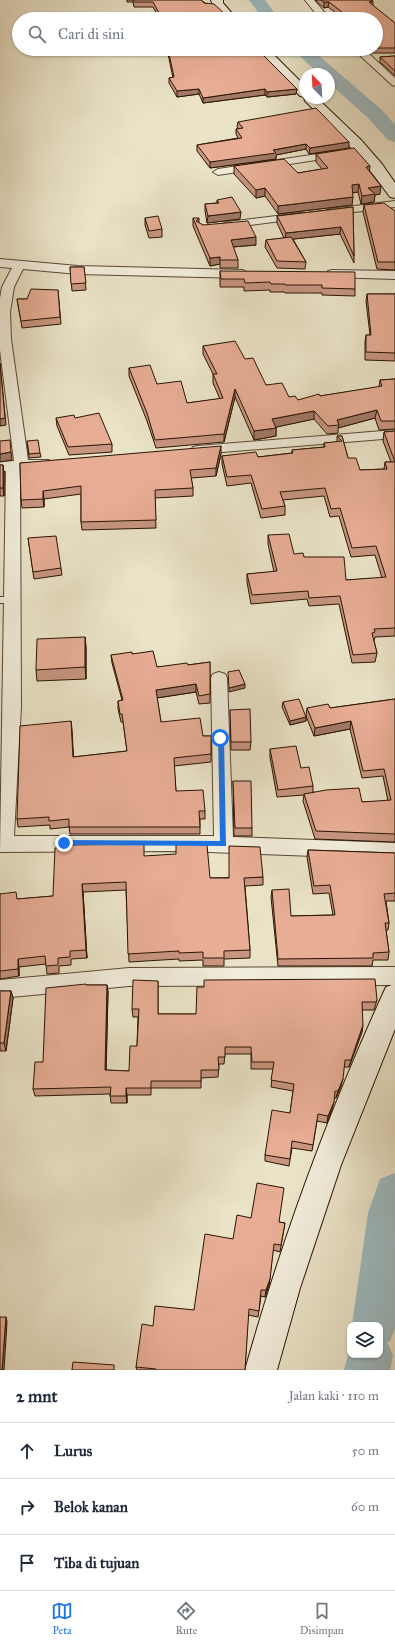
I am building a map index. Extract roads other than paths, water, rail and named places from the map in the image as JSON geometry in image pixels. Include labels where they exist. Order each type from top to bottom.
[{"type":"street","points":[[309,0],[319,12]]},
{"type":"street","points":[[214,3],[224,12]]},
{"type":"street","points":[[268,56],[299,87]]},
{"type":"street","points":[[367,56],[395,82]]},
{"type":"street","points":[[369,58],[382,58]]},
{"type":"street","points":[[316,104],[364,150],[387,179],[395,194]]},
{"type":"street","points":[[218,172],[364,150]]},
{"type":"street","points":[[218,226],[395,204]]},
{"type":"street","points":[[0,263],[78,270],[258,274]]},
{"type":"street","points":[[19,265],[8,287],[5,326],[12,466],[6,600],[12,707],[2,844],[109,842],[224,844],[395,851]]},
{"type":"street","points":[[318,274],[395,274]]},
{"type":"street","points":[[181,452],[395,434]]},
{"type":"street","points":[[12,466],[62,461]]},
{"type":"street","points":[[219,678],[224,844]]},
{"type":"street","points":[[0,989],[129,977],[395,976]]},
{"type":"street","points":[[261,1370],[284,1288],[326,1164],[395,996]]},
{"type":"waterway","points":[[257,0],[266,12]]},
{"type":"waterway","points":[[309,56],[375,114],[395,136]]},
{"type":"waterway","points":[[374,1322],[389,1213],[395,1194]]},
{"type":"waterway","points":[[367,1370],[369,1358]]}]
